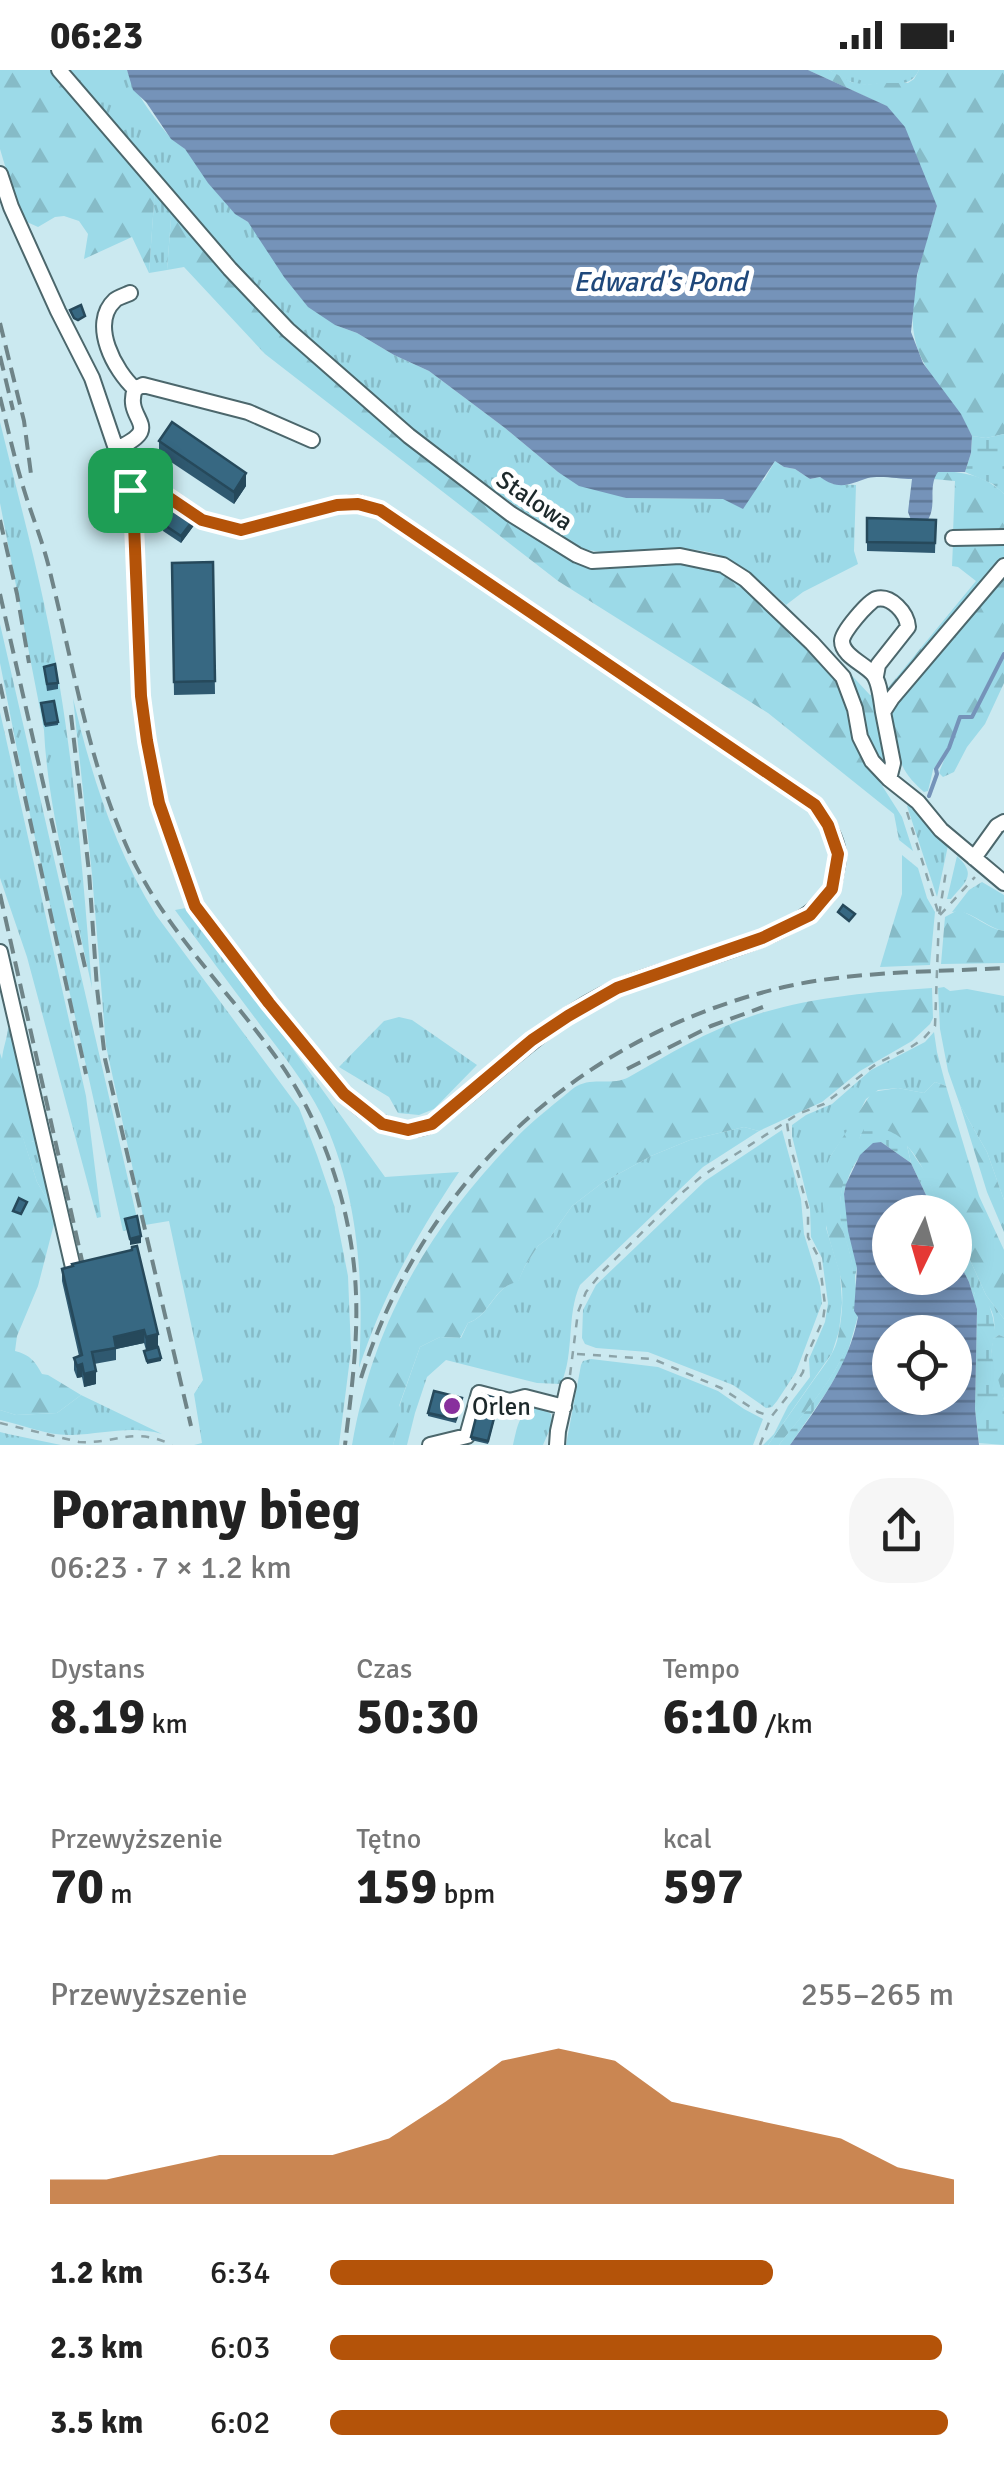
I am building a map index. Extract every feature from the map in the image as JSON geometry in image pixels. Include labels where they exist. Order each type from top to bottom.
[{"type":"street","name":"Stalowa","points":[[59,70],[230,269],[288,330],[409,436],[511,514],[592,561],[680,556],[723,565],[745,579],[843,677],[860,736],[872,761],[918,802],[940,830],[1004,883]]},
{"type":"street","points":[[0,174],[11,208],[92,378],[130,490],[147,741],[159,803],[195,906],[344,1094],[382,1124],[408,1130],[432,1124],[532,1040],[568,1016],[617,988],[788,927],[810,915],[832,889],[838,854],[828,825],[815,805],[380,510],[358,504],[337,505],[241,530],[202,520],[162,493],[130,490]]},
{"type":"street","points":[[130,292],[114,302],[105,330],[118,370],[135,389]]},
{"type":"street","points":[[135,389],[143,385],[156,387],[248,412],[312,440]]},
{"type":"street","points":[[116,449],[141,432],[132,402],[135,389]]},
{"type":"street","points":[[953,538],[1004,537]]},
{"type":"street","points":[[883,712],[1004,566]]},
{"type":"street","points":[[876,676],[845,650],[842,640],[870,602],[880,599],[892,603],[908,619],[908,626],[878,664],[876,676],[894,784]]},
{"type":"street","points":[[978,862],[1004,822]]},
{"type":"street","points":[[0,952],[75,1276]]},
{"type":"street","points":[[555,1440],[568,1386]]},
{"type":"street","points":[[430,1445],[467,1436],[478,1394],[510,1401],[525,1397],[564,1407]]},
{"type":"path","points":[[894,784],[939,916]]},
{"type":"path","points":[[939,916],[971,883],[978,862]]},
{"type":"path","points":[[568,1386],[581,1301],[603,1271],[702,1176],[787,1122],[824,1104],[935,1026],[939,916],[946,871]]},
{"type":"path","points":[[760,1445],[771,1416],[804,1372],[826,1304],[819,1258],[808,1237],[808,1209],[787,1122]]},
{"type":"path","points":[[574,1354],[653,1360],[720,1388],[771,1416]]},
{"type":"path","points":[[0,1423],[79,1442],[145,1435],[172,1445]]},
{"type":"green space","points":[[0,70],[53,70],[155,188],[149,273],[132,237],[84,259],[88,234],[79,221],[64,216],[38,227],[27,222],[0,149]]},
{"type":"green space","points":[[64,70],[127,70],[139,95],[169,136],[187,151],[222,199],[248,222],[335,325],[429,371],[558,472],[626,498],[723,499],[764,480],[775,461],[810,479],[820,477],[833,484],[856,485],[854,551],[858,564],[786,605],[743,568],[713,553],[676,549],[600,552],[564,540],[420,438],[317,347],[187,212]]},
{"type":"green space","points":[[808,70],[829,70],[851,82],[867,85],[908,83],[919,70],[1004,70],[1004,434],[972,436],[925,365],[917,346],[913,327],[915,286],[937,206],[886,106]]},
{"type":"green space","points":[[829,70],[919,70],[904,83],[867,85]]},
{"type":"green space","points":[[155,188],[172,206],[167,270],[149,273]]},
{"type":"green space","points":[[172,206],[297,343],[575,558],[680,561],[722,569],[743,582],[840,679],[867,762],[902,817],[913,851],[899,840],[894,814],[768,713],[558,581],[265,354],[184,267],[167,270]]},
{"type":"green space","points":[[0,422],[40,585],[62,702],[92,988],[56,827],[44,730],[0,503]]},
{"type":"green space","points":[[1004,434],[1004,494],[993,484],[965,472],[972,436]]},
{"type":"green space","points":[[938,471],[974,476],[1004,494],[1004,533],[953,533],[955,481],[933,479]]},
{"type":"green space","points":[[1004,541],[1004,560],[890,691],[887,689],[976,581],[952,566],[953,543]]},
{"type":"green space","points":[[1004,570],[1004,651],[971,715],[959,716],[948,747],[933,770],[928,791],[924,792],[899,759],[891,727],[891,705]]},
{"type":"green space","points":[[786,605],[870,695],[875,694],[887,764],[883,766],[869,746],[859,710],[788,614]]},
{"type":"green space","points":[[0,624],[139,1227],[123,1231],[31,820],[0,663]]},
{"type":"green space","points":[[1004,658],[1004,683],[985,724],[954,772],[943,777],[939,773],[961,718],[973,717]]},
{"type":"green space","points":[[73,698],[105,810],[141,890],[299,1108],[317,1155],[334,1205],[348,1276],[351,1350],[339,1445],[194,1445],[202,1443],[194,1394],[203,1380],[169,1221],[145,1225],[106,1046]]},
{"type":"green space","points":[[0,712],[86,1096],[101,1217],[97,1218],[27,957],[0,878]]},
{"type":"green space","points":[[907,806],[949,841],[937,897]]},
{"type":"green space","points":[[902,855],[918,868],[935,912],[930,965],[880,967],[902,894]]},
{"type":"green space","points":[[957,856],[967,868],[967,878],[947,899]]},
{"type":"green space","points":[[982,882],[1004,895],[1004,931],[965,913],[952,912],[969,890]]},
{"type":"green space","points":[[191,907],[385,1177],[459,1172],[402,1267],[359,1368],[361,1303],[356,1238],[334,1144],[301,1079],[175,910]]},
{"type":"green space","points":[[958,910],[1004,931],[1004,963],[941,964],[945,917]]},
{"type":"green space","points":[[932,988],[930,1024],[912,1041],[860,1071],[822,1102],[759,1131],[744,1127],[690,1140],[651,1156],[602,1183],[572,1206],[551,1236],[538,1246],[518,1282],[503,1289],[482,1314],[468,1323],[460,1338],[440,1337],[420,1347],[399,1406],[393,1445],[352,1445],[374,1358],[390,1318],[431,1243],[483,1173],[572,1089],[583,1083],[623,1080],[704,1036],[774,1010],[841,996]]},
{"type":"green space","points":[[938,988],[950,991],[967,989],[1004,996],[1004,1200],[987,1152],[960,1105],[948,1071]]},
{"type":"green space","points":[[399,1017],[412,1020],[477,1065],[434,1109],[419,1115],[398,1113],[389,1097],[339,1067],[384,1021]]},
{"type":"green space","points":[[11,1025],[36,1132],[34,1141],[21,1131],[54,1224],[15,1351],[32,1359],[42,1374],[81,1395],[57,1413],[16,1415],[0,1410],[0,1053],[2,1059]]},
{"type":"green space","points":[[934,1032],[946,1086],[935,1082],[924,1093],[898,1088],[878,1090],[866,1099],[830,1157],[826,1228],[840,1273],[839,1331],[832,1353],[768,1445],[763,1445],[810,1377],[809,1359],[825,1322],[828,1303],[822,1258],[811,1237],[810,1209],[792,1125],[832,1104],[871,1070],[925,1042]]},
{"type":"green space","points":[[935,1082],[946,1086],[979,1196],[1004,1250],[1004,1319],[986,1295],[972,1264],[972,1195],[934,1195],[924,1170],[904,1142],[894,1134],[861,1134],[845,1180],[840,1209],[853,1273],[854,1306],[849,1338],[840,1361],[816,1398],[779,1445],[768,1445],[830,1357],[839,1333],[842,1288],[822,1200],[830,1157],[872,1092],[898,1088],[924,1093]]},
{"type":"green space","points":[[960,1105],[987,1152],[1004,1200],[1004,1232],[987,1192]]},
{"type":"green space","points":[[744,1127],[759,1131],[703,1167],[580,1285],[561,1384],[537,1383],[446,1360],[427,1377],[407,1445],[393,1445],[399,1407],[420,1347],[440,1337],[461,1338],[468,1323],[482,1314],[503,1289],[518,1281],[538,1246],[551,1236],[572,1206],[602,1183],[651,1156],[690,1140]]},
{"type":"green space","points":[[865,1127],[899,1136],[907,1145],[911,1163],[881,1142],[866,1150],[852,1170],[844,1194],[857,1268],[858,1316],[846,1358],[828,1390],[790,1445],[779,1445],[827,1382],[847,1343],[853,1279],[840,1204],[847,1170]]},
{"type":"green space","points":[[20,1129],[32,1142],[36,1132],[61,1230],[57,1229],[49,1202],[37,1182]]},
{"type":"green space","points":[[782,1130],[822,1303],[796,1372],[772,1407],[766,1408],[733,1385],[648,1352],[585,1344],[583,1310],[596,1285],[705,1181]]},
{"type":"green space","points":[[907,1145],[926,1173],[934,1195],[926,1195]]},
{"type":"green space","points":[[972,1264],[986,1295],[1004,1319],[1004,1337],[993,1339],[990,1307],[975,1292],[973,1297]]},
{"type":"green space","points":[[975,1292],[981,1292],[988,1301],[993,1318],[991,1354],[1004,1400],[1004,1445],[979,1443],[975,1409]]},
{"type":"green space","points":[[1004,1337],[1004,1400],[991,1354],[993,1339]]},
{"type":"green space","points":[[591,1359],[658,1367],[718,1391],[763,1419],[753,1445],[566,1445],[581,1365]]},
{"type":"green space","points":[[81,1395],[162,1434],[128,1430],[63,1435],[0,1420],[0,1410],[16,1415],[57,1413]]},
{"type":"green space","points":[[535,1406],[551,1414],[552,1424],[543,1445],[513,1445],[522,1417]]},
{"type":"green space","points":[[0,1432],[8,1434],[61,1445],[0,1445]]},
{"type":"water","name":"Edward's Pond","points":[[127,70],[808,70],[887,106],[905,127],[937,206],[917,275],[911,332],[923,363],[961,414],[972,436],[965,472],[938,472],[927,521],[911,520],[908,512],[912,479],[873,477],[839,485],[820,477],[810,479],[775,461],[743,509],[723,499],[626,498],[579,486],[429,371],[335,325],[308,307],[248,222],[235,214],[133,90]]},
{"type":"water","points":[[881,1142],[911,1163],[926,1195],[872,1195],[872,1295],[972,1292],[977,1309],[975,1409],[979,1445],[790,1445],[832,1384],[854,1335],[858,1317],[854,1311],[857,1268],[844,1194],[860,1155],[873,1143]]},
{"type":"building","points":[[81,305],[85,316],[78,320],[70,310]]},
{"type":"building","points":[[172,422],[246,473],[234,492],[159,441]]},
{"type":"building","points":[[176,505],[195,518],[181,536],[163,524]]},
{"type":"building","points":[[867,518],[936,520],[935,543],[867,542]]},
{"type":"building","points":[[213,562],[215,681],[174,682],[172,563]]},
{"type":"building","points":[[55,664],[58,683],[47,684],[44,667]]},
{"type":"building","points":[[54,701],[58,722],[45,724],[41,703]]},
{"type":"building","points":[[843,905],[855,914],[849,921],[838,912]]},
{"type":"building","points":[[19,1198],[27,1202],[21,1214],[13,1211]]},
{"type":"building","points":[[137,1216],[141,1236],[130,1239],[125,1219]]},
{"type":"building","points":[[137,1246],[158,1334],[146,1337],[144,1330],[114,1337],[116,1348],[92,1352],[96,1371],[84,1374],[82,1364],[77,1366],[74,1358],[82,1355],[62,1269]]},
{"type":"building","points":[[158,1347],[161,1358],[147,1361],[144,1351]]},
{"type":"building","points":[[434,1391],[462,1398],[456,1419],[428,1413]]},
{"type":"building","points":[[482,1394],[499,1399],[488,1441],[471,1437]]},
{"type":"waterway","points":[[929,796],[936,769],[949,748],[960,717],[972,717],[1004,654]]},
{"type":"railway","points":[[0,323],[24,421],[31,474]]},
{"type":"railway","points":[[0,356],[13,410]]},
{"type":"railway","points":[[0,397],[21,481],[48,562],[93,752],[116,822],[145,883],[179,934],[291,1079],[332,1167],[349,1231],[356,1294],[355,1351],[345,1445]]},
{"type":"railway","points":[[0,520],[29,663]]},
{"type":"railway","points":[[0,594],[85,967]]},
{"type":"railway","points":[[0,684],[86,1074]]},
{"type":"railway","points":[[71,715],[105,1059],[191,1426]]},
{"type":"railway","points":[[0,894],[85,1274]]},
{"type":"railway","points":[[361,1378],[389,1306],[425,1240],[469,1179],[520,1126],[577,1079],[641,1040],[710,1009],[784,987],[865,975],[1004,968]]},
{"type":"railway","points":[[627,1069],[711,1026],[763,1007]]},
{"type":"place","name":"Orlen","points":[[452,1406]]},
{"type":"route","points":[[130,490],[162,493],[193,516],[241,530],[337,505],[366,504],[380,510],[815,805],[828,825],[838,854],[832,889],[810,915],[788,927],[617,988],[568,1016],[532,1040],[432,1124],[408,1130],[382,1124],[344,1094],[195,906],[159,803],[147,741],[137,639],[130,490]]}]
